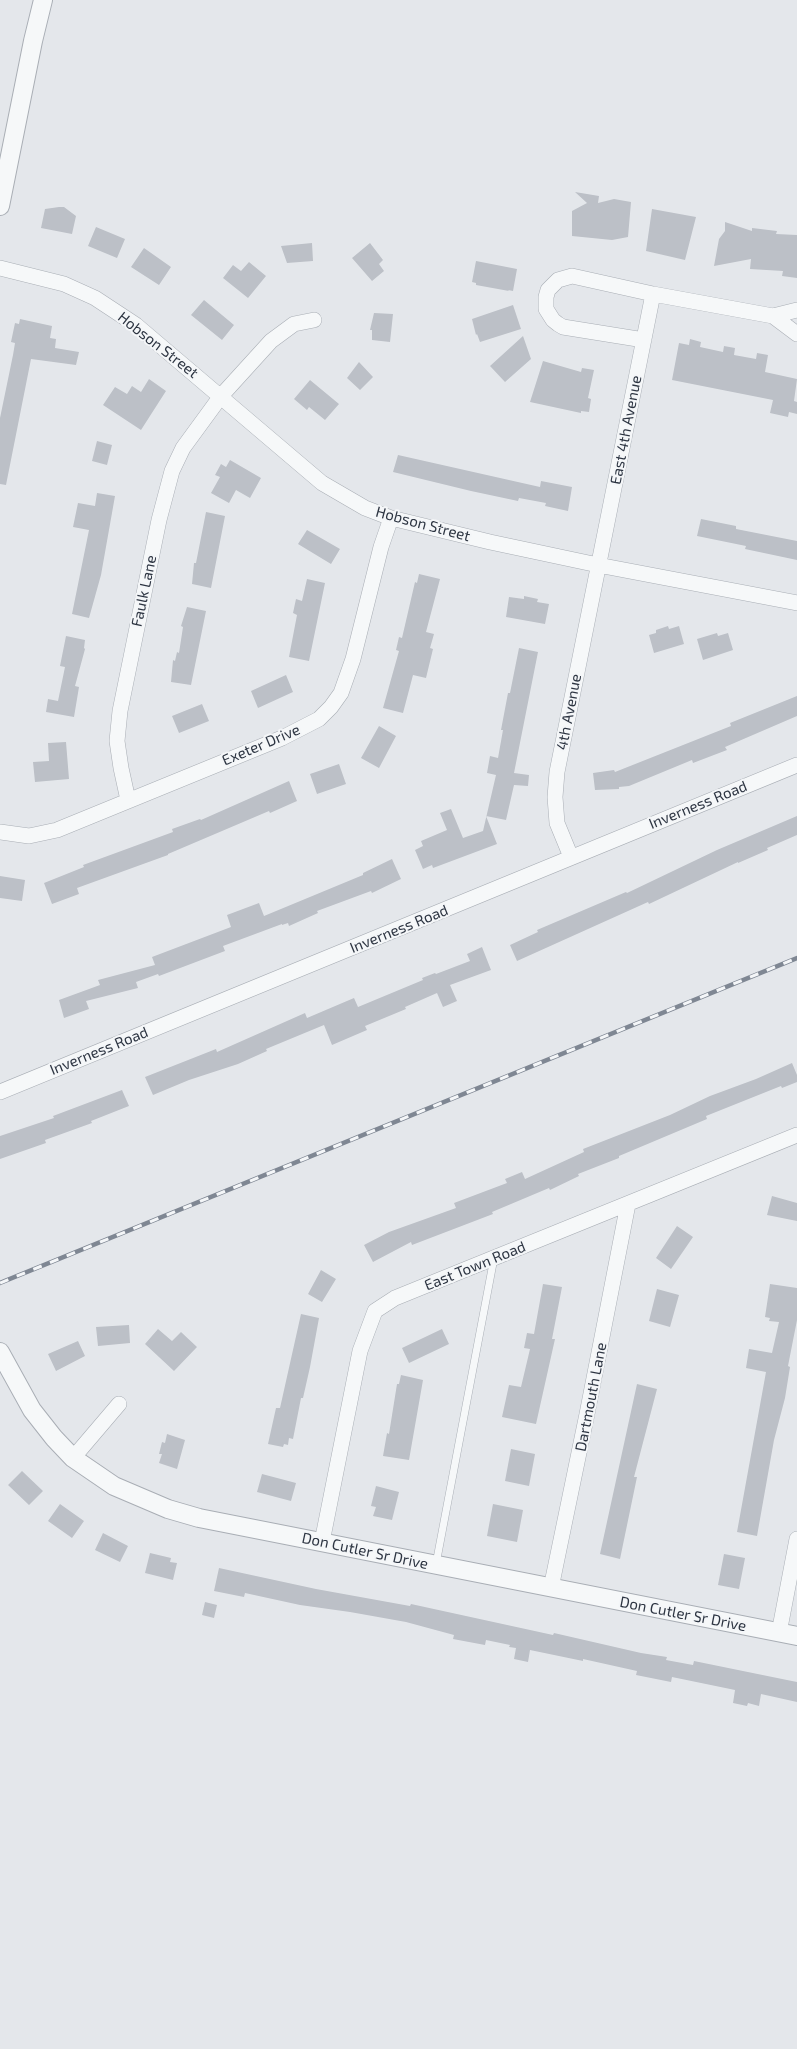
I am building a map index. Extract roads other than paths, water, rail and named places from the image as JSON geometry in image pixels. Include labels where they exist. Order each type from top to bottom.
[{"type":"street","points":[[0,206],[33,42],[43,0]]},
{"type":"street","name":"Hobson Street","points":[[0,268],[64,284],[95,298],[136,325],[322,483],[365,508],[391,518],[598,565],[797,603]]},
{"type":"street","points":[[644,340],[563,327],[549,315],[545,303],[552,284],[564,276],[572,276],[653,294],[773,316],[797,310]]},
{"type":"street","name":"East 4th Avenue","points":[[598,565],[653,294]]},
{"type":"street","points":[[773,316],[797,334]]},
{"type":"street","name":"Faulk Lane","points":[[128,800],[120,768],[117,741],[120,711],[159,520],[172,471],[183,448],[220,396],[270,341],[294,324],[314,320]]},
{"type":"street","name":"Exeter Drive","points":[[0,832],[29,836],[57,830],[282,738],[319,719],[331,707],[341,693],[352,659],[381,547],[391,518]]},
{"type":"street","name":"4th Avenue","points":[[571,857],[557,823],[555,797],[557,772],[598,565]]},
{"type":"street","name":"Inverness Road","points":[[0,1092],[797,765]]},
{"type":"street","name":"East Town Road","points":[[322,1542],[360,1351],[375,1311],[395,1298],[797,1135]]},
{"type":"street","name":"Dartmouth Lane","points":[[551,1588],[588,1414],[628,1204]]},
{"type":"street","name":"Don Cutler Sr Drive","points":[[0,1352],[32,1410],[54,1438],[73,1458],[114,1486],[168,1509],[199,1518],[436,1566],[797,1636]]},
{"type":"street","points":[[73,1458],[119,1404]]},
{"type":"street","points":[[779,1633],[797,1539]]},
{"type":"lane","points":[[436,1566],[494,1258]]},
{"type":"railway","points":[[0,1283],[797,958]]}]
